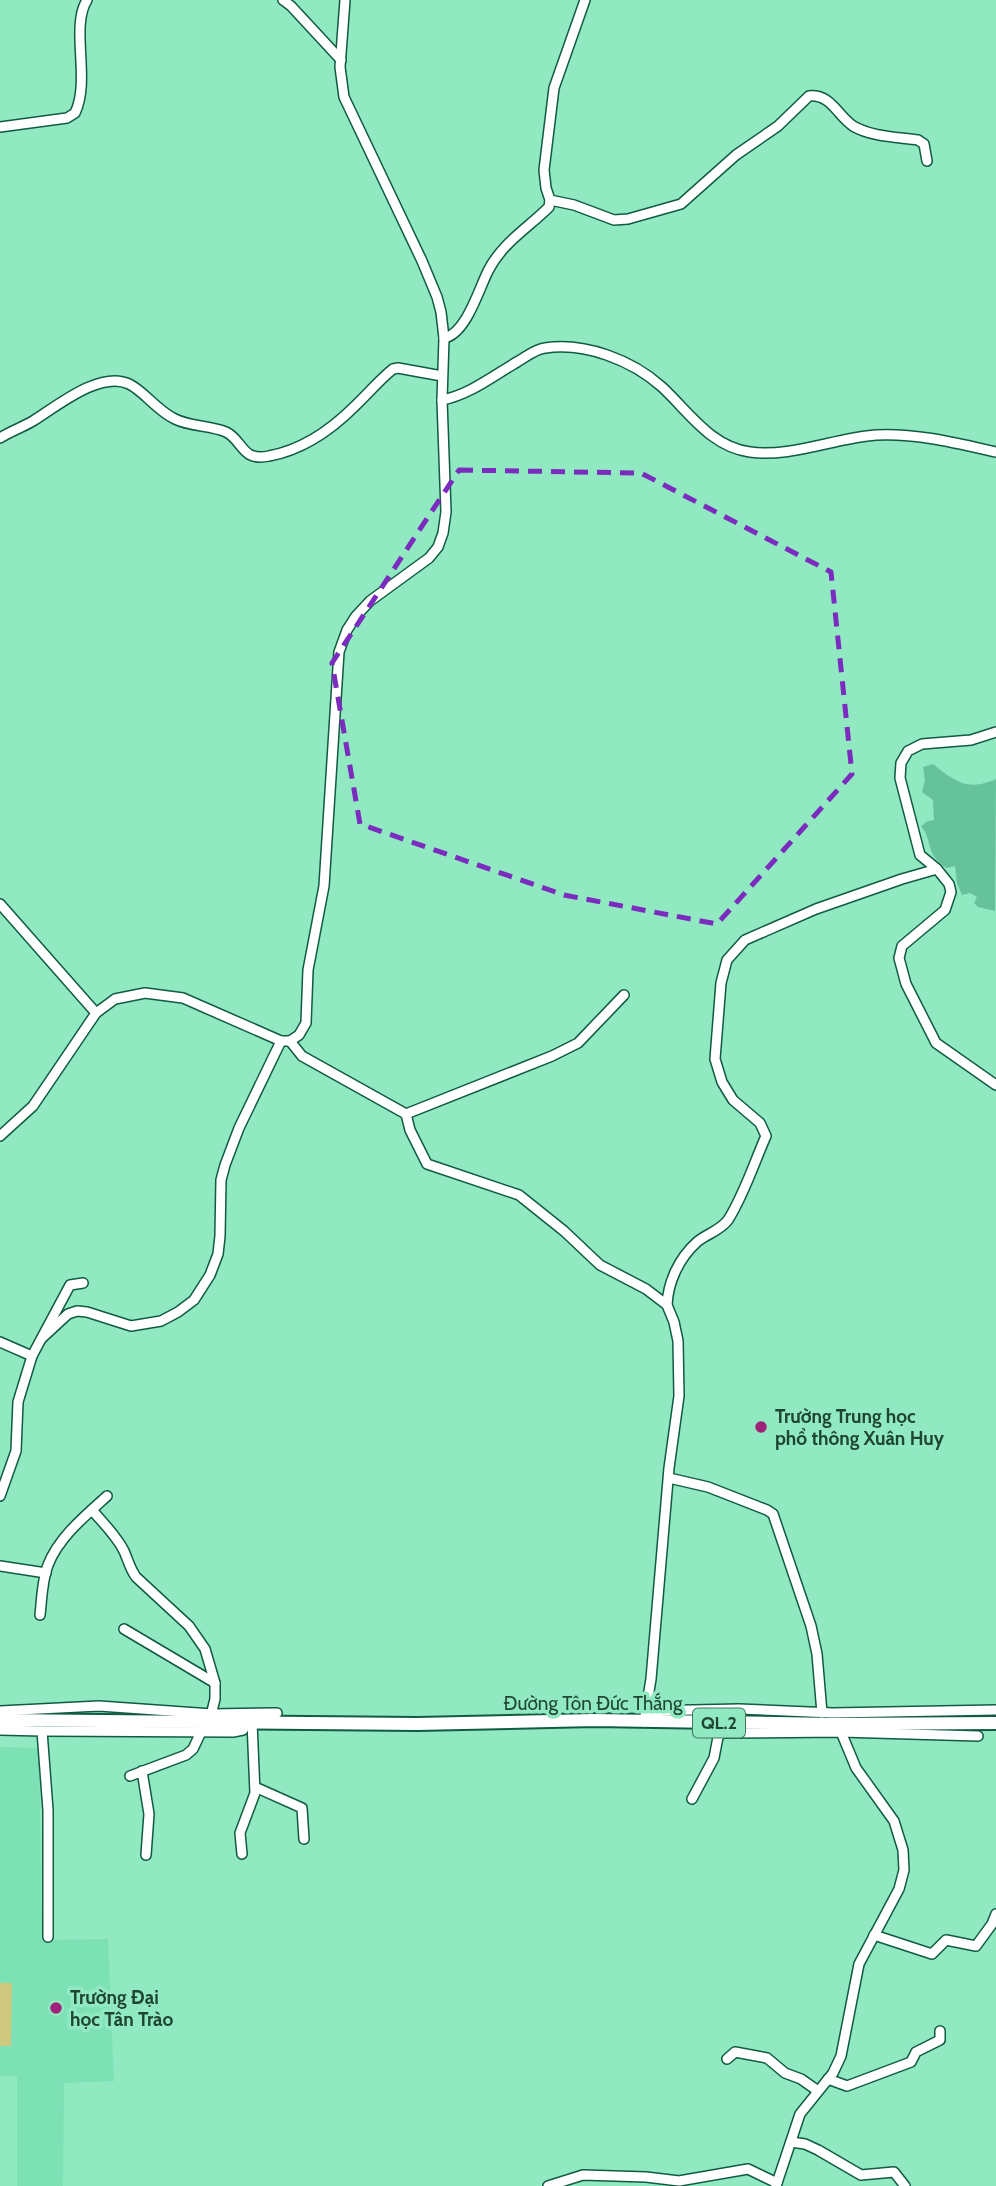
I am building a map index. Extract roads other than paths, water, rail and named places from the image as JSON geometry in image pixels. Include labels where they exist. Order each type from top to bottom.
[{"type":"highway","name":"Đường Tôn Đức Thắng","points":[[250,1722],[443,1724],[645,1717],[835,1725],[996,1723]]},
{"type":"highway","name":"QL.2","points":[[0,1720],[250,1722]]},
{"type":"street","points":[[0,127],[67,118],[75,113],[82,72],[80,16],[88,0]]},
{"type":"street","points":[[283,0],[341,60]]},
{"type":"street","points":[[42,1338],[68,1314],[76,1311],[131,1326],[161,1321],[194,1300],[210,1275],[218,1254],[221,1180],[225,1164],[239,1128],[286,1041],[299,1035],[306,1023],[308,970],[324,886],[339,652],[347,630],[356,616],[370,601],[429,558],[438,547],[443,533],[446,512],[442,400],[444,338],[437,297],[344,97],[340,80],[345,0]]},
{"type":"street","points":[[444,338],[458,331],[464,322],[500,251],[547,209],[550,200],[545,188],[544,170],[554,88],[585,0]]},
{"type":"street","points":[[550,200],[574,205],[614,220],[674,207],[691,197],[736,155],[768,134],[814,95],[828,100],[845,119],[863,131],[918,139],[924,144],[928,161]]},
{"type":"street","points":[[442,400],[461,395],[540,349],[567,345],[593,351],[642,372],[660,385],[720,442],[736,450],[765,453],[861,437],[899,435],[924,437],[996,452]]},
{"type":"street","points":[[0,438],[84,390],[116,381],[133,386],[148,401],[176,420],[224,431],[253,456],[271,456],[312,440],[353,408],[393,369],[442,376]]},
{"type":"street","points":[[996,732],[971,740],[922,744],[908,751],[901,763],[900,778],[920,855],[937,869],[949,884],[950,900],[946,910],[902,946],[899,958],[906,984],[936,1043],[996,1085]]},
{"type":"street","points":[[548,2186],[583,2175],[679,2181],[748,2169],[776,2184],[800,2115],[828,2079],[841,2056],[859,1964],[902,1882],[903,1850],[894,1821],[856,1768],[835,1725],[822,1713],[739,1710],[645,1717],[652,1679],[669,1478],[679,1396],[676,1329],[667,1305],[668,1287],[676,1270],[696,1243],[725,1224],[736,1207],[766,1136],[760,1123],[733,1100],[722,1082],[715,1059],[721,983],[727,960],[746,940],[816,909],[937,869]]},
{"type":"street","points":[[0,904],[96,1013]]},
{"type":"street","points":[[0,1136],[33,1106],[96,1013],[115,999],[131,994],[183,998],[286,1041],[302,1056],[406,1114],[410,1130],[427,1164],[519,1195],[564,1231],[600,1265],[646,1289],[667,1305]]},
{"type":"street","points":[[406,1114],[578,1043],[624,995]]},
{"type":"street","points":[[0,1496],[16,1451],[18,1402],[32,1356],[70,1285],[83,1283]]},
{"type":"street","points":[[0,1342],[32,1356]]},
{"type":"street","points":[[669,1478],[708,1487],[773,1514],[811,1626],[817,1654],[822,1713]]},
{"type":"street","points":[[40,1615],[46,1573],[58,1546],[107,1496]]},
{"type":"street","points":[[92,1510],[112,1532],[136,1577],[197,1634],[205,1649],[215,1683],[215,1699],[207,1723],[193,1749],[186,1755],[130,1776]]},
{"type":"street","points":[[0,1566],[46,1573]]},
{"type":"street","points":[[124,1629],[215,1683]]},
{"type":"street","points":[[0,1711],[99,1706],[207,1723]]},
{"type":"street","points":[[692,1799],[714,1758],[719,1734],[996,1710]]},
{"type":"street","points":[[0,1730],[119,1730],[207,1723],[277,1713]]},
{"type":"street","points":[[242,1854],[240,1833],[251,1807],[255,1787],[250,1722]]},
{"type":"street","points":[[835,1725],[978,1736]]},
{"type":"street","points":[[43,1731],[48,1810],[48,1937]]},
{"type":"street","points":[[142,1771],[149,1814],[146,1855]]},
{"type":"street","points":[[255,1787],[302,1808],[304,1839]]},
{"type":"street","points":[[874,1936],[932,1954],[949,1939],[976,1946],[996,1914]]},
{"type":"street","points":[[828,2079],[847,2086],[908,2063],[916,2052],[940,2040],[940,2031]]},
{"type":"street","points":[[727,2059],[735,2052],[767,2058],[785,2073],[805,2080],[818,2091]]},
{"type":"street","points":[[791,2142],[818,2150],[861,2175],[894,2172],[905,2186]]},
{"type":"place","name":"Trường Trung học phổ thông Xuân Huy","points":[[761,1427]]},
{"type":"place","name":"Trường Đại học Tân Trào","points":[[56,2008]]}]
